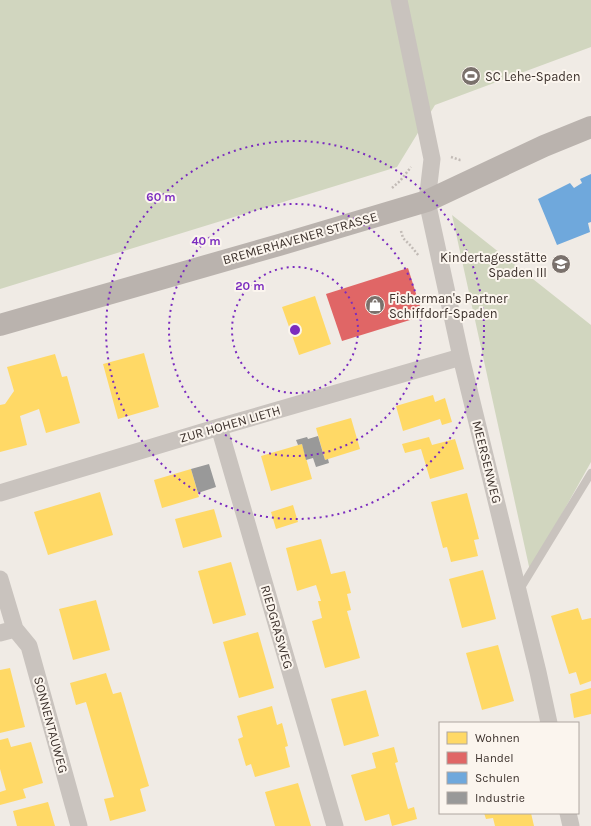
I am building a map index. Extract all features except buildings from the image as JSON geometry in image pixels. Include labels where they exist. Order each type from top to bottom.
[{"type":"street","name":"MEERSENWEG","points":[[399,0],[432,159],[427,201],[461,357],[538,672],[549,722]]},
{"type":"street","name":"BREMERHAVENER STRASSE","points":[[0,325],[427,201],[544,146],[591,127]]},
{"type":"street","name":"ZUR HOHEN LIETH","points":[[0,493],[218,427],[461,357]]},
{"type":"street","name":"RIEDGRASWEG","points":[[218,427],[335,826]]},
{"type":"street","points":[[0,579],[7,631]]},
{"type":"street","name":"SONNENTAUWEG","points":[[7,631],[29,646],[79,826]]},
{"type":"street","points":[[568,814],[571,826]]},
{"type":"lane","points":[[518,591],[591,473]]},
{"type":"path","points":[[421,259],[403,238],[389,190],[400,181],[413,164],[446,156],[460,160],[467,159]]},
{"type":"green space","points":[[0,0],[591,0],[591,47],[435,105],[397,167],[0,289]]},
{"type":"green space","points":[[452,215],[591,325],[591,462],[530,571]]},
{"type":"place","name":"SC Lehe-Spaden","points":[[471,76]]},
{"type":"place","name":"Kindertagesstätte Spaden III","points":[[561,264]]},
{"type":"place","name":"Fisherman's Partner Schiffdorf-Spaden","points":[[375,305]]}]
